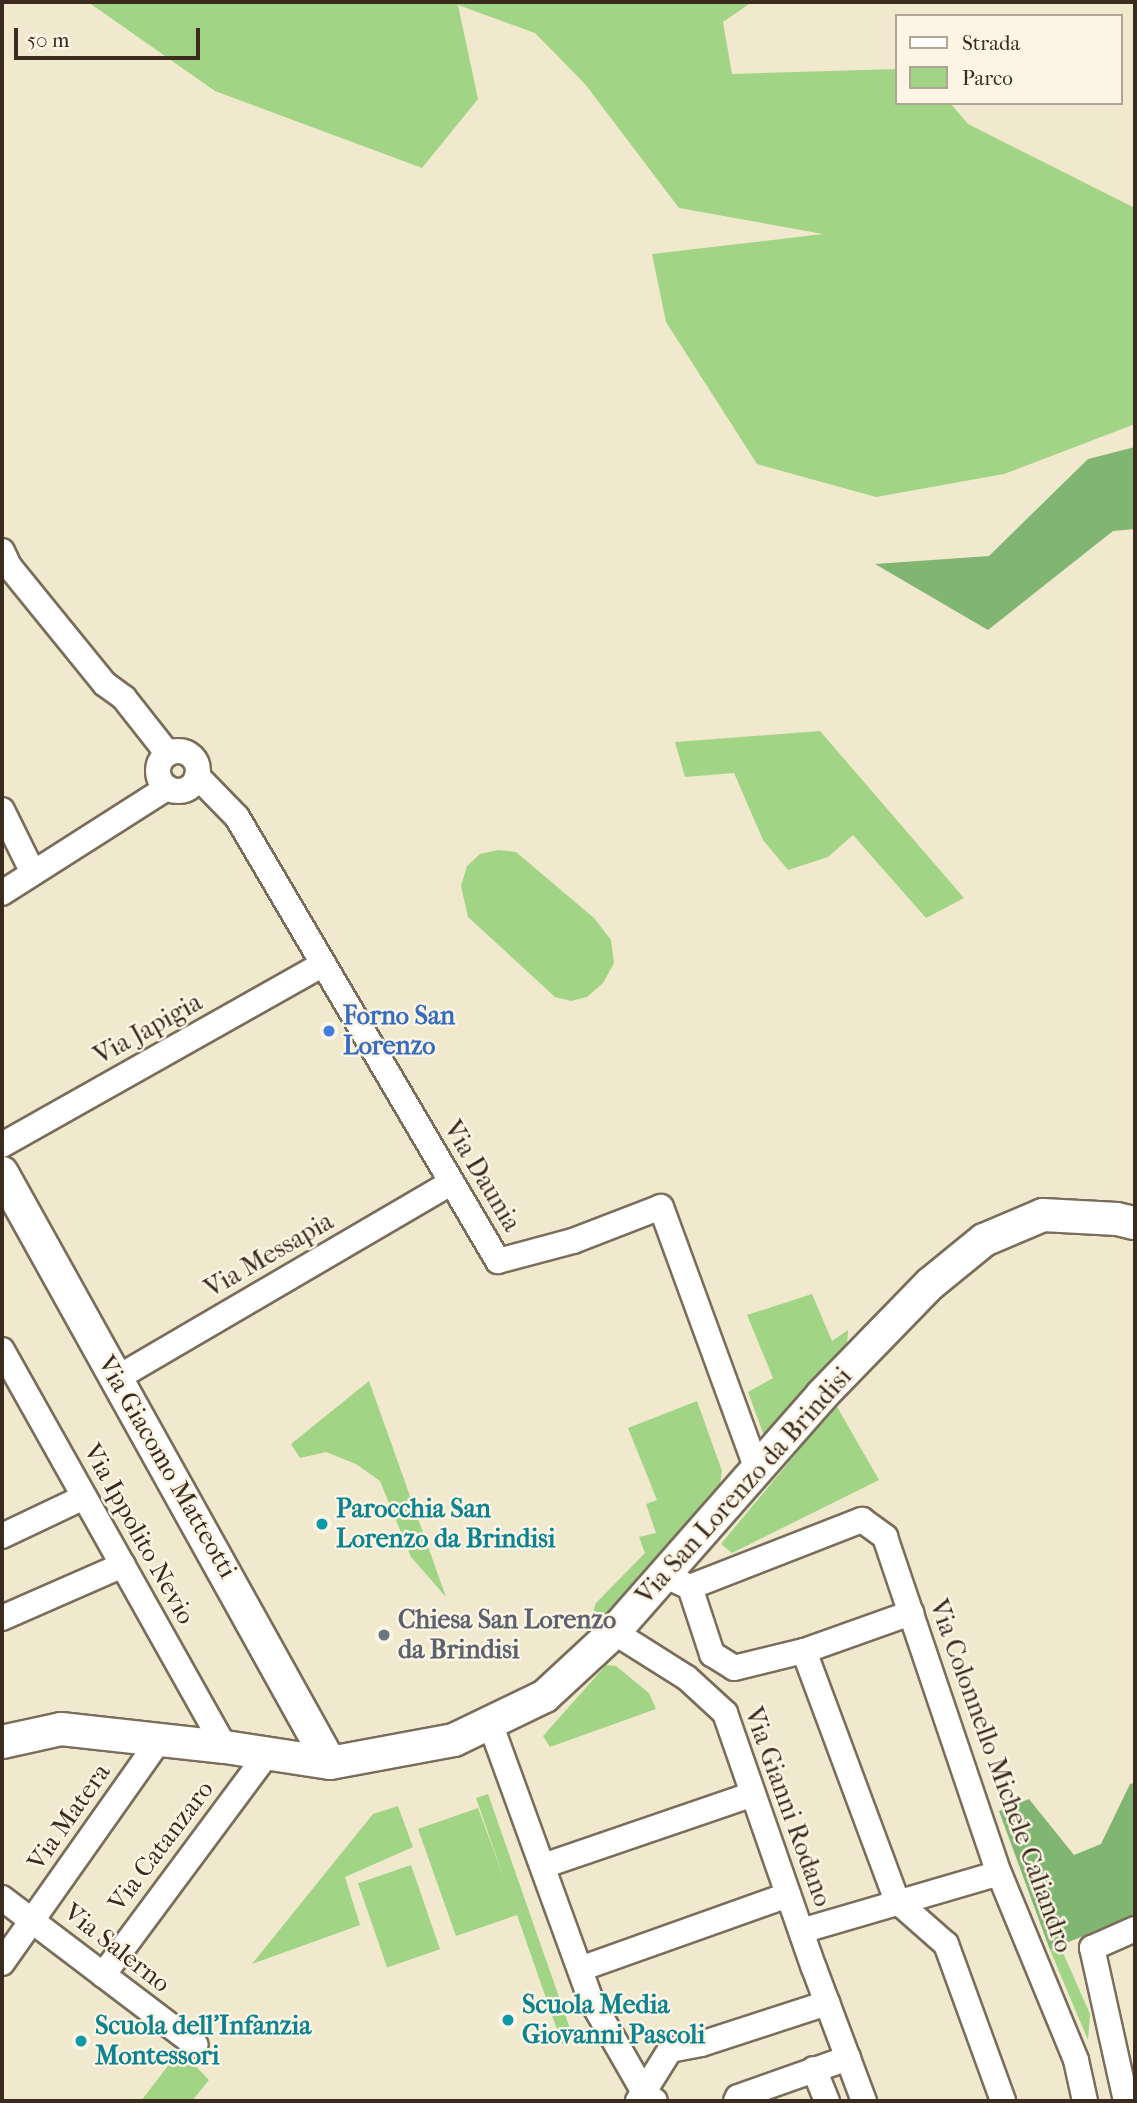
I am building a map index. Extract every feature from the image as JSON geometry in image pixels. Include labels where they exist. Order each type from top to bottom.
[{"type":"street","points":[[2,535],[6,559],[105,684],[124,698],[168,754]]},
{"type":"street","points":[[2,893],[167,788],[186,789],[197,776],[192,758],[181,752],[168,754],[158,768],[159,779],[167,788]]},
{"type":"street","name":"Via Daunia","points":[[197,776],[236,817],[498,1261],[573,1241],[661,1206],[757,1469]]},
{"type":"street","points":[[2,810],[33,873]]},
{"type":"street","name":"Via Japigia","points":[[2,1145],[323,965]]},
{"type":"street","name":"Via Giacomo Matteotti","points":[[4,1182],[117,1378],[330,1763]]},
{"type":"street","name":"Via Messapia","points":[[117,1378],[450,1183]]},
{"type":"street","name":"Via San Lorenzo da Brindisi","points":[[2,1742],[61,1728],[225,1747],[330,1763],[454,1741],[545,1696],[614,1632],[677,1581],[757,1469],[822,1395],[930,1284],[984,1240],[1043,1215],[1116,1219],[1135,1223]]},
{"type":"street","name":"Via Ippolito Nevio","points":[[2,1350],[225,1747]]},
{"type":"street","points":[[2,1536],[84,1497]]},
{"type":"street","name":"Via Colonnello Michele Caliandro","points":[[677,1581],[862,1520],[885,1537],[999,1873],[1076,2060],[1086,2101]]},
{"type":"street","points":[[2,1618],[123,1565]]},
{"type":"street","points":[[677,1581],[712,1654],[734,1668],[804,1651],[911,1613]]},
{"type":"street","name":"Via Gianni Rodano","points":[[614,1632],[687,1678],[726,1713],[788,1895],[864,2101]]},
{"type":"street","points":[[804,1651],[897,1901],[946,1944],[1003,2101]]},
{"type":"street","points":[[491,1723],[590,1998],[646,2099]]},
{"type":"street","name":"Via Matera","points":[[2,1964],[160,1739]]},
{"type":"street","name":"Via Catanzaro","points":[[103,1975],[268,1753]]},
{"type":"street","points":[[543,1866],[753,1794]]},
{"type":"street","points":[[801,1931],[999,1873]]},
{"type":"street","points":[[580,1969],[788,1895]]},
{"type":"street","name":"Via Salerno","points":[[2,1898],[196,2045]]},
{"type":"street","points":[[1126,2101],[1092,1948],[1135,1929]]},
{"type":"street","points":[[646,2099],[670,2050],[701,2044],[827,2003]]},
{"type":"street","points":[[1076,2060],[1114,2046]]},
{"type":"street","points":[[736,2101],[738,2097],[848,2058]]},
{"type":"street","points":[[814,2069],[827,2101]]},
{"type":"green space","points":[[88,2],[752,2],[723,22],[732,74],[895,69],[895,105],[952,105],[968,124],[1135,208],[1135,424],[1004,474],[876,497],[757,464],[666,322],[652,254],[823,234],[679,208],[585,84],[535,33],[458,5],[478,99],[422,168],[215,91]]},
{"type":"green space","points":[[1135,447],[1135,529],[1113,531],[988,630],[875,564],[989,556],[1088,459]]},
{"type":"green space","points":[[820,731],[964,898],[926,918],[853,835],[828,857],[788,870],[763,840],[734,773],[685,777],[675,742]]},
{"type":"green space","points":[[498,850],[516,852],[594,918],[611,940],[614,963],[603,983],[587,997],[571,1001],[555,997],[468,917],[461,886],[467,866],[480,854]]},
{"type":"green space","points":[[812,1294],[832,1341],[848,1330],[847,1346],[770,1435],[763,1433],[748,1392],[773,1378],[747,1315]]},
{"type":"green space","points":[[369,1381],[446,1597],[411,1557],[380,1481],[356,1464],[326,1452],[300,1458],[291,1444]]},
{"type":"green space","points":[[697,1401],[722,1471],[720,1485],[602,1620],[592,1614],[596,1603],[645,1553],[639,1537],[656,1533],[646,1504],[657,1500],[628,1428]]},
{"type":"green space","points":[[836,1405],[879,1480],[732,1553],[721,1544]]},
{"type":"green space","points":[[606,1665],[616,1666],[649,1693],[656,1709],[550,1747],[543,1736]]},
{"type":"green space","points":[[1135,1783],[1135,1914],[1050,1950],[999,1811],[1029,1799],[1074,1855],[1101,1844],[1130,1784]]},
{"type":"green space","points":[[488,1794],[574,2040],[562,2044],[517,1915],[456,1936],[418,1829],[478,1808],[505,1881],[476,1798]]},
{"type":"green space","points":[[398,1806],[413,1847],[345,1877],[360,1925],[252,1964],[373,1814]]},
{"type":"green space","points":[[411,1865],[440,1949],[387,1967],[358,1883]]},
{"type":"green space","points":[[1060,1946],[1090,2014],[1088,2040],[1050,1950]]},
{"type":"green space","points":[[180,2050],[209,2080],[192,2101],[141,2101]]},
{"type":"place","name":"Forno San Lorenzo","points":[[329,1031]]},
{"type":"place","name":"Parocchia San Lorenzo da Brindisi","points":[[322,1524]]},
{"type":"place","name":"Chiesa San Lorenzo da Brindisi","points":[[384,1635]]},
{"type":"place","name":"Scuola Media Giovanni Pascoli","points":[[508,2020]]},
{"type":"place","name":"Scuola dell'Infanzia Montessori","points":[[81,2041]]}]
